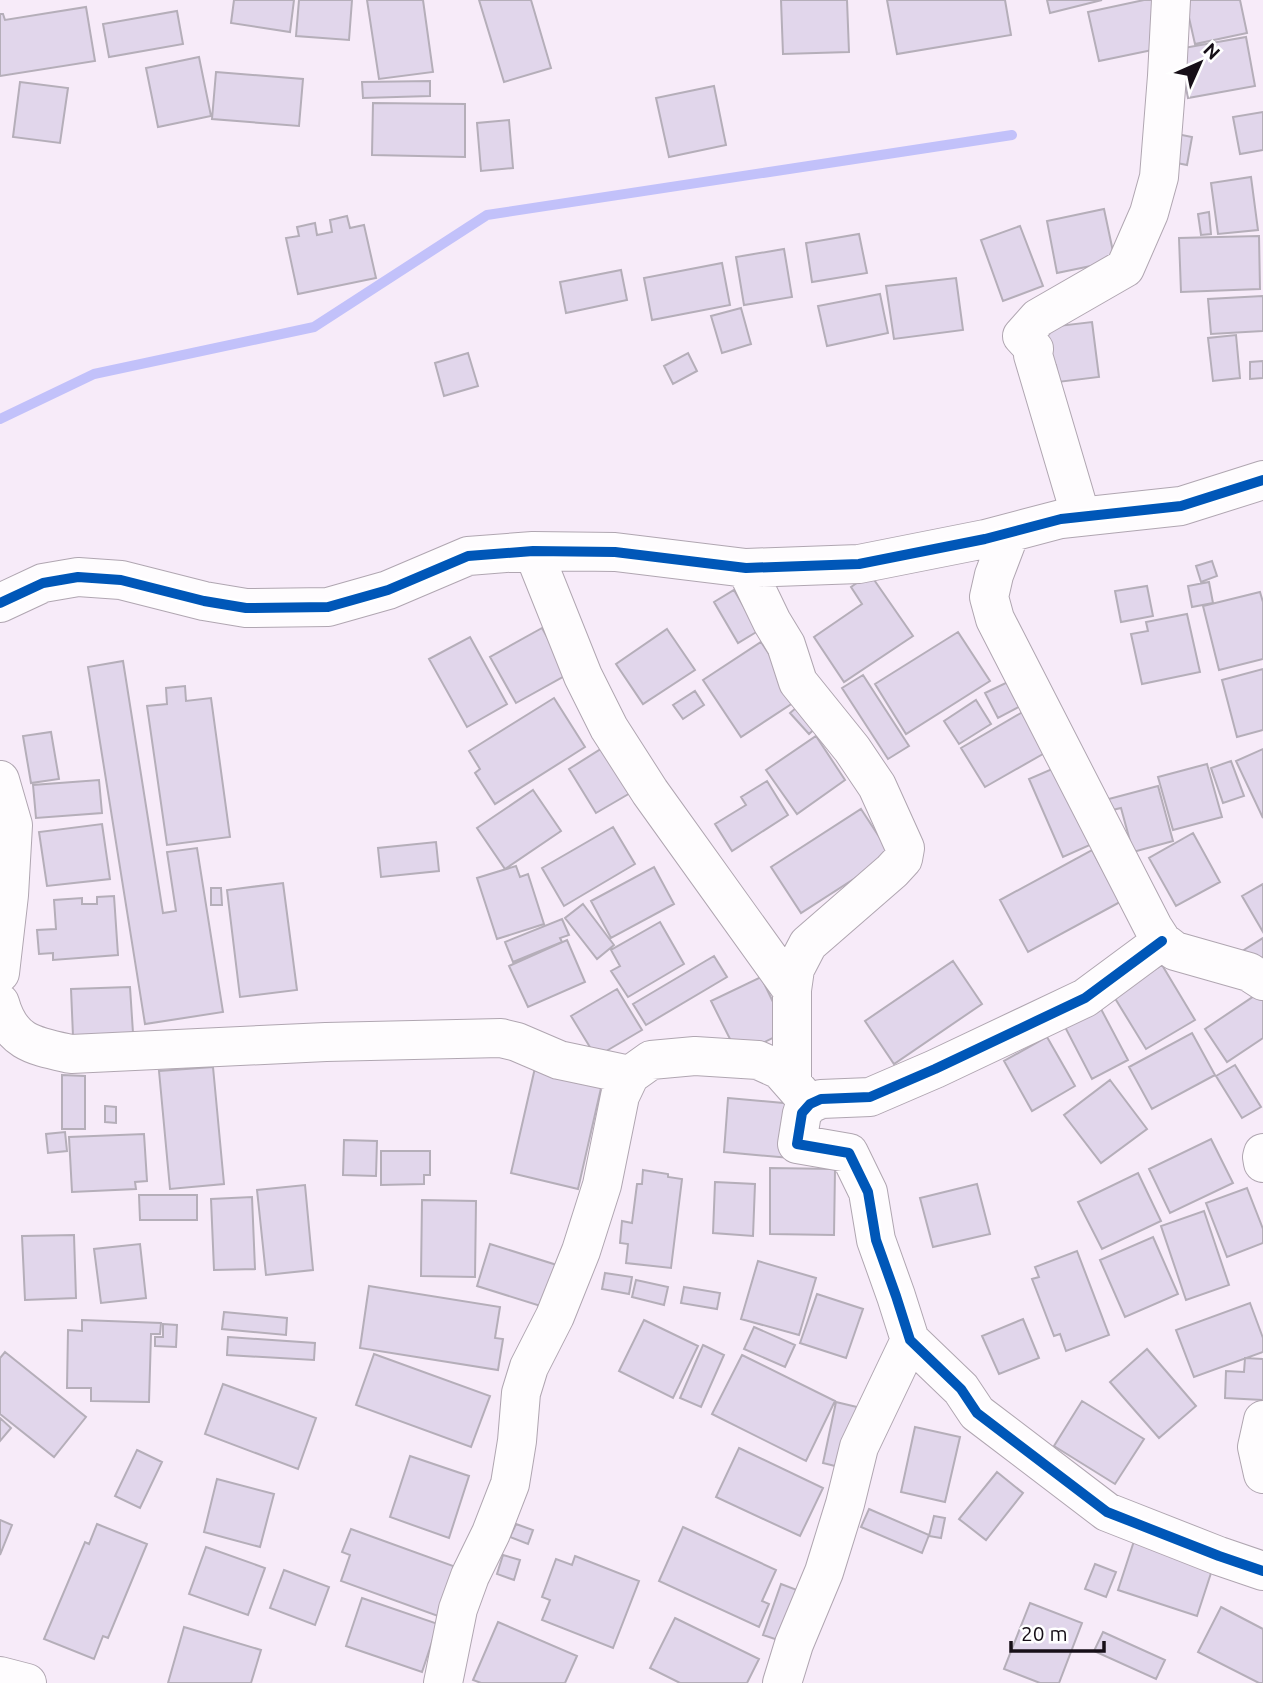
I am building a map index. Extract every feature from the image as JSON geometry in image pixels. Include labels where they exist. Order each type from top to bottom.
[{"type":"street","points":[[1081,517],[1033,355],[1034,349],[1022,336],[1038,318],[1125,268],[1149,213],[1159,177],[1171,0]]},
{"type":"street","points":[[0,603],[43,583],[78,577],[121,580],[204,601],[246,608],[328,607],[388,590],[468,556],[533,551],[615,552],[747,569],[859,564],[985,540],[1060,519],[1181,506],[1263,480]]},
{"type":"street","points":[[1010,533],[994,575],[989,597],[995,619],[1153,927],[1162,941],[1175,951],[1249,972],[1263,981]]},
{"type":"street","points":[[533,551],[583,676],[609,728],[650,792],[792,990]]},
{"type":"street","points":[[747,569],[786,645],[798,682],[852,749],[877,786],[905,848],[903,859],[892,872],[808,944],[795,969],[792,990],[802,1113],[797,1144],[849,1153],[868,1192],[876,1240],[910,1340],[961,1389],[977,1413],[1107,1512],[1263,1572]]},
{"type":"street","points":[[0,780],[13,825],[9,895],[0,973]]},
{"type":"street","points":[[443,1683],[458,1609],[510,1484],[521,1393],[529,1367],[555,1316],[581,1251],[602,1185],[620,1096],[630,1075],[651,1060],[695,1056],[758,1060],[780,1070],[801,1093],[821,1099],[870,1097],[1085,998],[1162,941]]},
{"type":"street","points":[[0,1003],[8,1024],[26,1041],[71,1054],[326,1042],[501,1038],[559,1060],[630,1075]]},
{"type":"street","points":[[1263,1153],[1263,1163]]},
{"type":"street","points":[[782,1683],[794,1644],[824,1572],[859,1447],[910,1340]]},
{"type":"street","points":[[1263,1420],[1257,1447],[1263,1475]]},
{"type":"street","points":[[0,1676],[27,1683]]},
{"type":"building","points":[[234,0],[294,0],[290,32],[231,23]]},
{"type":"building","points":[[299,0],[352,0],[349,40],[296,36]]},
{"type":"building","points":[[367,0],[423,0],[433,72],[379,79]]},
{"type":"building","points":[[479,0],[531,0],[551,68],[504,82]]},
{"type":"building","points":[[781,0],[847,0],[849,52],[783,54]]},
{"type":"building","points":[[887,0],[1005,0],[1011,35],[897,54]]},
{"type":"building","points":[[1047,0],[1102,0],[1050,13]]},
{"type":"building","points":[[1152,0],[1162,48],[1099,61],[1088,12]]},
{"type":"building","points":[[1185,0],[1240,0],[1247,33],[1195,44]]},
{"type":"building","points":[[86,7],[95,61],[0,76],[0,14],[3,14],[5,20]]},
{"type":"building","points":[[177,11],[183,44],[109,57],[103,24]]},
{"type":"building","points":[[1246,37],[1255,86],[1188,98],[1178,49]]},
{"type":"building","points":[[199,57],[211,116],[158,127],[146,68]]},
{"type":"building","points":[[216,72],[303,79],[299,126],[212,119]]},
{"type":"building","points":[[430,81],[430,96],[363,98],[362,82]]},
{"type":"building","points":[[20,82],[68,88],[60,143],[13,137]]},
{"type":"building","points":[[714,86],[726,145],[669,157],[656,98]]},
{"type":"building","points":[[373,103],[465,104],[465,157],[372,155]]},
{"type":"building","points":[[1263,112],[1263,150],[1240,154],[1233,117]]},
{"type":"building","points":[[509,120],[513,168],[481,171],[477,123]]},
{"type":"building","points":[[1167,132],[1192,137],[1187,165],[1162,160]]},
{"type":"building","points":[[1251,177],[1258,230],[1218,234],[1211,183]]},
{"type":"building","points":[[1104,209],[1115,261],[1057,273],[1047,221]]},
{"type":"building","points":[[1209,212],[1211,234],[1201,235],[1198,214]]},
{"type":"building","points":[[347,216],[350,228],[364,225],[376,278],[298,294],[286,238],[299,236],[297,227],[315,223],[317,235],[332,232],[330,220]]},
{"type":"building","points":[[1020,226],[1043,286],[1003,301],[981,240]]},
{"type":"building","points":[[859,234],[867,273],[812,282],[806,243]]},
{"type":"building","points":[[1259,236],[1260,289],[1181,292],[1179,238]]},
{"type":"building","points":[[784,249],[792,297],[744,305],[736,257]]},
{"type":"building","points":[[722,263],[730,305],[652,320],[644,278]]},
{"type":"building","points":[[621,270],[627,300],[566,313],[560,282]]},
{"type":"building","points":[[956,278],[963,330],[894,339],[886,286]]},
{"type":"building","points":[[880,294],[888,333],[827,346],[818,306]]},
{"type":"building","points":[[1263,296],[1263,331],[1211,334],[1208,299]]},
{"type":"building","points":[[741,308],[751,344],[722,353],[711,316]]},
{"type":"building","points":[[1092,322],[1099,377],[1058,382],[1056,365],[1046,366],[1041,328]]},
{"type":"building","points":[[1236,335],[1240,378],[1213,381],[1208,338]]},
{"type":"building","points":[[468,353],[478,386],[444,396],[435,363]]},
{"type":"building","points":[[688,353],[697,371],[673,384],[664,366]]},
{"type":"building","points":[[1263,361],[1263,378],[1250,379],[1250,362]]},
{"type":"building","points":[[1212,561],[1217,576],[1201,582],[1196,566]]},
{"type":"building","points":[[870,574],[913,636],[844,682],[814,637],[862,604],[851,587]]},
{"type":"building","points":[[1209,582],[1213,603],[1192,607],[1188,586]]},
{"type":"building","points":[[1147,586],[1153,616],[1121,622],[1115,591]]},
{"type":"building","points":[[734,590],[758,631],[738,643],[714,602]]},
{"type":"building","points":[[1260,592],[1263,602],[1263,659],[1219,670],[1203,606]]},
{"type":"building","points":[[1187,614],[1200,672],[1142,684],[1131,634],[1148,631],[1146,622]]},
{"type":"building","points":[[542,628],[568,674],[516,703],[490,657]]},
{"type":"building","points":[[667,629],[695,670],[643,704],[616,664]]},
{"type":"building","points":[[958,632],[990,681],[906,734],[875,684]]},
{"type":"building","points":[[470,637],[507,704],[467,727],[429,659]]},
{"type":"building","points":[[761,642],[799,699],[741,737],[703,680]]},
{"type":"building","points":[[123,661],[163,913],[176,911],[167,852],[197,848],[223,1012],[145,1024],[88,667]]},
{"type":"building","points":[[1263,669],[1263,730],[1237,737],[1222,680]]},
{"type":"building","points":[[863,675],[909,746],[888,759],[842,688]]},
{"type":"building","points":[[1014,679],[1026,703],[998,718],[985,693]]},
{"type":"building","points":[[185,686],[186,701],[211,698],[230,837],[167,845],[147,706],[167,704],[166,688]]},
{"type":"building","points":[[695,691],[704,705],[683,719],[673,705]]},
{"type":"building","points":[[554,698],[585,747],[495,804],[475,773],[480,769],[469,751]]},
{"type":"building","points":[[976,700],[991,724],[959,744],[944,721]]},
{"type":"building","points":[[803,702],[821,723],[809,734],[790,713]]},
{"type":"building","points":[[1026,710],[1050,750],[985,787],[961,748]]},
{"type":"building","points":[[51,732],[59,779],[31,783],[23,736]]},
{"type":"building","points":[[816,736],[845,780],[797,814],[766,770]]},
{"type":"building","points":[[604,747],[632,792],[596,813],[569,769]]},
{"type":"building","points":[[1263,749],[1263,818],[1236,761]]},
{"type":"building","points":[[1231,761],[1244,796],[1223,803],[1211,768]]},
{"type":"building","points":[[1207,764],[1222,817],[1173,830],[1158,777]]},
{"type":"building","points":[[1059,766],[1092,844],[1063,857],[1029,779]]},
{"type":"building","points":[[99,780],[102,813],[36,818],[33,785]]},
{"type":"building","points":[[767,781],[788,815],[732,851],[715,824],[746,805],[741,797]]},
{"type":"building","points":[[1158,786],[1173,841],[1133,852],[1121,808],[1108,811],[1105,800]]},
{"type":"building","points":[[533,790],[561,831],[505,869],[477,828]]},
{"type":"building","points":[[861,809],[891,855],[801,913],[771,867]]},
{"type":"building","points":[[102,824],[110,879],[47,886],[39,832]]},
{"type":"building","points":[[613,827],[635,864],[564,906],[542,868]]},
{"type":"building","points":[[1193,833],[1220,882],[1176,906],[1149,858]]},
{"type":"building","points":[[436,842],[439,871],[381,877],[378,848]]},
{"type":"building","points":[[1092,850],[1120,902],[1028,952],[1000,900]]},
{"type":"building","points":[[516,866],[520,877],[528,874],[544,924],[497,939],[477,878]]},
{"type":"building","points":[[654,867],[674,904],[611,938],[591,901]]},
{"type":"building","points":[[283,883],[297,990],[240,997],[227,890]]},
{"type":"building","points":[[1263,884],[1263,932],[1242,896]]},
{"type":"building","points":[[211,888],[221,888],[222,905],[211,905]]},
{"type":"building","points":[[114,896],[118,955],[53,960],[53,953],[39,954],[37,930],[56,929],[54,900],[82,898],[82,904],[97,904],[97,897]]},
{"type":"building","points":[[583,904],[614,945],[597,959],[565,918]]},
{"type":"building","points":[[562,919],[569,935],[560,938],[562,942],[513,962],[505,942]]},
{"type":"building","points":[[660,922],[684,964],[628,997],[611,971],[620,966],[611,950]]},
{"type":"building","points":[[1263,938],[1263,963],[1239,953]]},
{"type":"building","points":[[567,940],[585,982],[528,1007],[509,966]]},
{"type":"building","points":[[714,956],[727,977],[646,1025],[633,1004]]},
{"type":"building","points":[[953,961],[982,1004],[894,1064],[865,1021]]},
{"type":"building","points":[[1162,965],[1195,1020],[1146,1049],[1113,995]]},
{"type":"building","points":[[761,977],[787,1031],[738,1055],[711,1001]]},
{"type":"building","points":[[130,987],[133,1033],[73,1036],[71,989]]},
{"type":"building","points":[[617,989],[642,1030],[596,1057],[571,1016]]},
{"type":"building","points":[[1263,990],[1263,1038],[1227,1062],[1205,1029]]},
{"type":"building","points":[[1101,1009],[1128,1060],[1092,1079],[1065,1027]]},
{"type":"building","points":[[1192,1033],[1215,1075],[1152,1109],[1129,1067]]},
{"type":"building","points":[[1047,1037],[1075,1086],[1032,1111],[1004,1061]]},
{"type":"building","points":[[537,1059],[604,1075],[578,1189],[511,1173]]},
{"type":"building","points":[[1235,1065],[1261,1107],[1242,1118],[1216,1076]]},
{"type":"building","points":[[213,1067],[224,1184],[170,1189],[159,1071]]},
{"type":"building","points":[[62,1075],[85,1076],[85,1129],[62,1129]]},
{"type":"building","points":[[1110,1080],[1147,1129],[1101,1163],[1064,1115]]},
{"type":"building","points":[[728,1098],[794,1104],[790,1158],[724,1152]]},
{"type":"building","points":[[105,1106],[116,1107],[116,1123],[105,1122]]},
{"type":"building","points":[[65,1132],[67,1151],[48,1153],[46,1134]]},
{"type":"building","points":[[144,1134],[147,1181],[135,1182],[136,1189],[72,1192],[69,1137]]},
{"type":"building","points":[[1211,1139],[1233,1183],[1170,1213],[1149,1169]]},
{"type":"building","points":[[344,1140],[377,1141],[376,1176],[343,1175]]},
{"type":"building","points":[[381,1151],[430,1151],[430,1175],[424,1175],[424,1184],[381,1185]]},
{"type":"building","points":[[770,1168],[835,1169],[834,1235],[770,1234]]},
{"type":"building","points":[[643,1170],[682,1179],[671,1268],[626,1263],[628,1244],[620,1243],[622,1221],[632,1223],[637,1184],[642,1184]]},
{"type":"building","points":[[1138,1173],[1161,1221],[1102,1249],[1078,1202]]},
{"type":"building","points":[[715,1182],[755,1184],[753,1236],[713,1233]]},
{"type":"building","points":[[977,1184],[990,1234],[933,1247],[920,1198]]},
{"type":"building","points":[[305,1185],[313,1270],[266,1275],[257,1190]]},
{"type":"building","points":[[1247,1188],[1263,1229],[1263,1243],[1227,1257],[1206,1203]]},
{"type":"building","points":[[139,1195],[197,1195],[197,1220],[140,1220]]},
{"type":"building","points":[[252,1197],[255,1269],[214,1270],[211,1199]]},
{"type":"building","points":[[422,1200],[476,1201],[475,1277],[421,1276]]},
{"type":"building","points":[[1204,1211],[1229,1285],[1186,1300],[1161,1226]]},
{"type":"building","points":[[74,1235],[76,1298],[25,1300],[22,1236]]},
{"type":"building","points":[[1153,1237],[1178,1294],[1125,1317],[1100,1260]]},
{"type":"building","points":[[140,1244],[146,1298],[101,1303],[94,1249]]},
{"type":"building","points":[[490,1244],[560,1266],[547,1308],[477,1286]]},
{"type":"building","points":[[1077,1251],[1109,1335],[1066,1351],[1060,1334],[1054,1336],[1032,1279],[1039,1277],[1035,1267]]},
{"type":"building","points":[[758,1261],[816,1278],[799,1335],[741,1319]]},
{"type":"building","points":[[605,1273],[632,1277],[629,1294],[602,1289]]},
{"type":"building","points":[[636,1280],[668,1287],[664,1305],[632,1297]]},
{"type":"building","points":[[369,1286],[500,1307],[495,1338],[503,1339],[498,1370],[360,1348]]},
{"type":"building","points":[[684,1287],[720,1293],[717,1309],[681,1303]]},
{"type":"building","points":[[817,1294],[863,1309],[846,1358],[800,1343]]},
{"type":"building","points":[[1250,1303],[1263,1338],[1263,1352],[1194,1377],[1176,1330]]},
{"type":"building","points":[[224,1312],[287,1318],[286,1335],[222,1329]]},
{"type":"building","points":[[1023,1319],[1039,1358],[999,1374],[982,1336]]},
{"type":"building","points":[[82,1320],[161,1323],[160,1334],[151,1334],[149,1402],[91,1401],[91,1388],[67,1388],[68,1330],[82,1331]]},
{"type":"building","points":[[644,1320],[698,1346],[673,1398],[619,1371]]},
{"type":"building","points":[[163,1324],[177,1325],[176,1347],[155,1346],[155,1337],[163,1337]]},
{"type":"building","points":[[754,1327],[795,1345],[785,1367],[744,1349]]},
{"type":"building","points":[[228,1337],[315,1343],[314,1360],[227,1355]]},
{"type":"building","points":[[703,1345],[724,1355],[701,1407],[680,1398]]},
{"type":"building","points":[[1147,1349],[1196,1406],[1159,1438],[1110,1382]]},
{"type":"building","points":[[5,1352],[86,1417],[54,1457],[0,1414],[0,1358]]},
{"type":"building","points":[[374,1354],[490,1396],[471,1447],[356,1405]]},
{"type":"building","points":[[742,1355],[835,1401],[806,1461],[712,1414]]},
{"type":"building","points":[[1245,1358],[1263,1359],[1263,1400],[1225,1398],[1226,1371],[1244,1372]]},
{"type":"building","points":[[223,1384],[316,1418],[298,1469],[205,1434]]},
{"type":"building","points":[[1082,1401],[1144,1439],[1115,1484],[1054,1446]]},
{"type":"building","points":[[836,1402],[857,1407],[843,1468],[823,1463]]},
{"type":"building","points":[[0,1418],[11,1428],[0,1441]]},
{"type":"building","points":[[915,1427],[960,1437],[945,1502],[901,1492]]},
{"type":"building","points":[[739,1448],[823,1488],[800,1536],[716,1497]]},
{"type":"building","points":[[137,1450],[162,1462],[140,1508],[115,1496]]},
{"type":"building","points":[[410,1456],[469,1476],[449,1538],[390,1517]]},
{"type":"building","points":[[997,1472],[1023,1493],[986,1540],[959,1519]]},
{"type":"building","points":[[217,1479],[274,1494],[260,1547],[204,1532]]},
{"type":"building","points":[[869,1509],[929,1535],[922,1553],[861,1527]]},
{"type":"building","points":[[934,1516],[945,1518],[941,1538],[929,1536]]},
{"type":"building","points":[[0,1520],[12,1525],[0,1555]]},
{"type":"building","points":[[97,1524],[147,1544],[108,1638],[103,1636],[94,1659],[44,1639],[85,1542],[89,1544]]},
{"type":"building","points":[[516,1524],[533,1530],[528,1544],[510,1537]]},
{"type":"building","points":[[683,1527],[776,1570],[762,1601],[769,1604],[759,1627],[659,1581]]},
{"type":"building","points":[[351,1529],[456,1567],[438,1616],[341,1581],[350,1555],[342,1552]]},
{"type":"building","points":[[1134,1541],[1213,1567],[1197,1616],[1118,1590]]},
{"type":"building","points":[[206,1547],[265,1568],[248,1615],[189,1594]]},
{"type":"building","points":[[503,1555],[520,1560],[514,1580],[497,1574]]},
{"type":"building","points":[[575,1556],[639,1581],[613,1648],[542,1620],[550,1600],[542,1597],[556,1559],[572,1565]]},
{"type":"building","points":[[1095,1564],[1116,1572],[1106,1597],[1085,1589]]},
{"type":"building","points":[[284,1570],[329,1587],[315,1625],[270,1608]]},
{"type":"building","points":[[781,1584],[797,1590],[778,1640],[763,1635]]},
{"type":"building","points":[[362,1598],[438,1624],[422,1672],[346,1646]]},
{"type":"building","points":[[1030,1603],[1082,1623],[1059,1683],[1040,1683],[1004,1669]]},
{"type":"building","points":[[1221,1607],[1263,1629],[1263,1683],[1198,1652]]},
{"type":"building","points":[[675,1618],[759,1659],[747,1683],[680,1683],[650,1668]]},
{"type":"building","points":[[498,1622],[577,1656],[565,1683],[481,1683],[473,1680]]},
{"type":"building","points":[[184,1627],[261,1650],[251,1683],[168,1683]]},
{"type":"building","points":[[1103,1632],[1165,1660],[1156,1679],[1094,1651]]},
{"type":"waterway","points":[[0,419],[94,374],[314,327],[487,215],[1012,135]]},
{"type":"cycle path","points":[[0,603],[43,583],[78,577],[121,580],[204,601],[246,608],[328,607],[388,590],[468,556],[533,551],[615,552],[746,568],[859,564],[985,539],[1061,519],[1181,506],[1263,480]]},
{"type":"cycle path","points":[[1162,941],[1085,998],[935,1069],[870,1097],[821,1099],[810,1104],[802,1113],[797,1144],[849,1153],[868,1192],[876,1240],[910,1340],[961,1389],[977,1413],[1107,1512],[1263,1571]]}]
